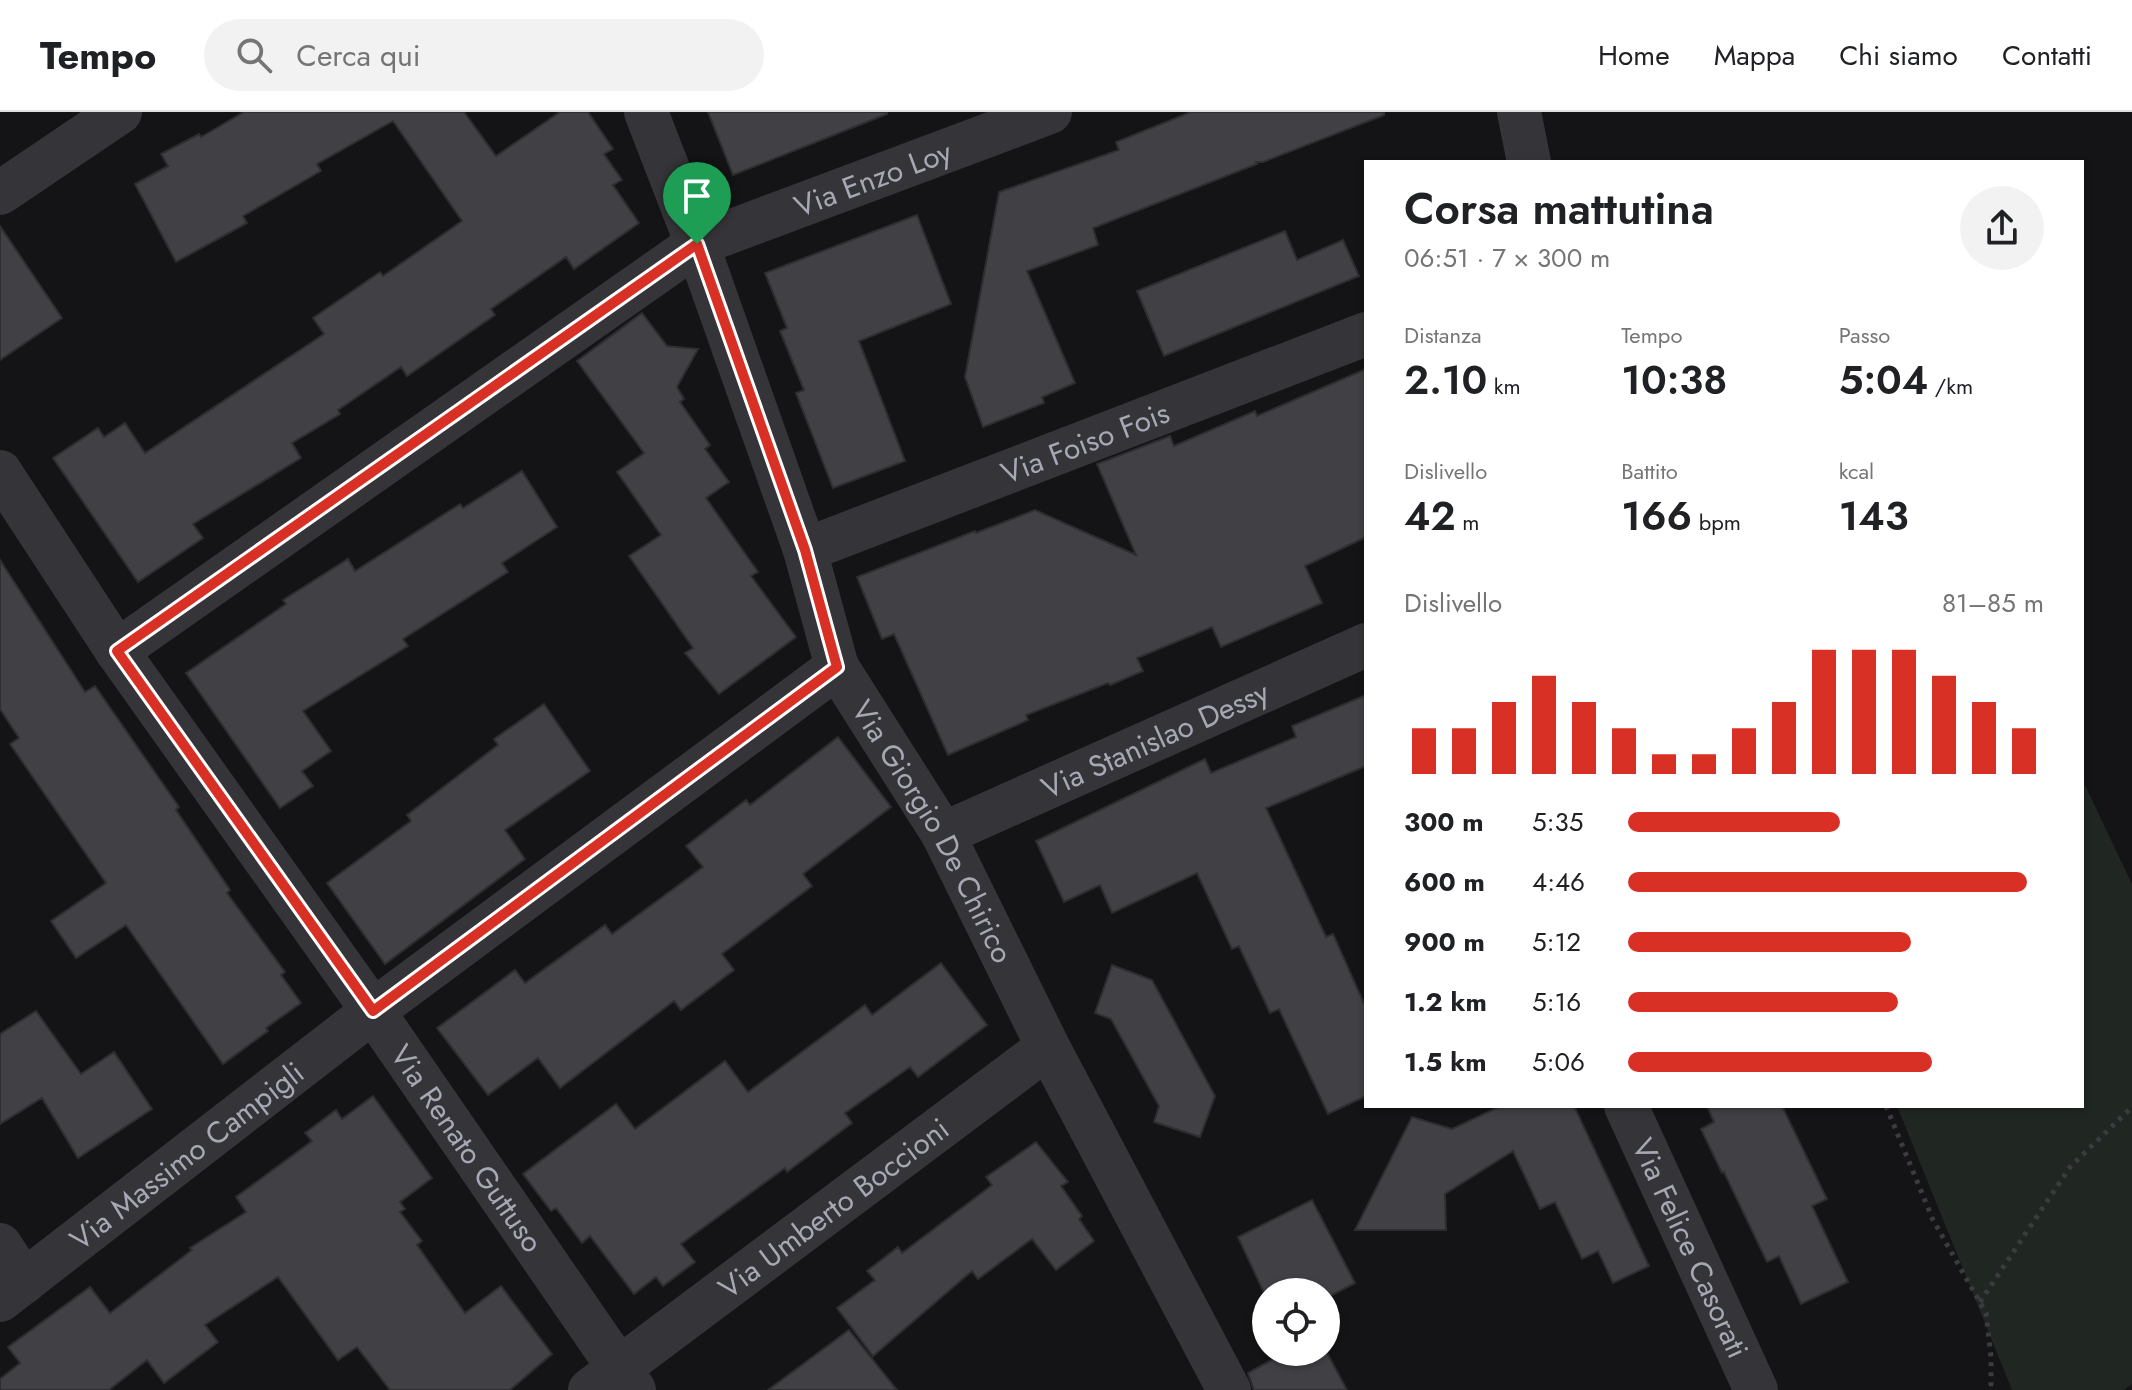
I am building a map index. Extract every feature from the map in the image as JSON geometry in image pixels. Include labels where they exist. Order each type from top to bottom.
[{"type":"street","points":[[0,193],[120,112]]},
{"type":"street","name":"Via Giorgio De Chirico","points":[[646,112],[697,244],[805,550],[837,667],[943,834],[1048,1047],[1229,1390]]},
{"type":"street","name":"Via Enzo Loy","points":[[117,651],[697,244],[1050,112]]},
{"type":"street","points":[[1519,112],[1529,160]]},
{"type":"street","name":"Via Foiso Fois","points":[[805,550],[1364,335]]},
{"type":"street","name":"Via Renato Guttuso","points":[[0,472],[117,651],[373,1011],[614,1383]]},
{"type":"street","name":"Via Stanislao Dessy","points":[[943,834],[1364,646]]},
{"type":"street","name":"Via Massimo Campigli","points":[[12,1291],[373,1011],[837,667]]},
{"type":"street","name":"Via Umberto Boccioni","points":[[614,1383],[1048,1047]]},
{"type":"street","name":"Via Felice Casorati","points":[[1627,1108],[1756,1390]]},
{"type":"street","points":[[0,1245],[12,1291]]},
{"type":"path","points":[[1980,1302],[2070,1167],[2132,1107]]},
{"type":"path","points":[[1887,1108],[1933,1220],[1986,1313],[1991,1390]]},
{"type":"shaded area","points":[[2084,783],[2132,884],[2132,1384],[2124,1390],[2012,1390],[1898,1108],[2084,1108]]},
{"type":"building","points":[[244,112],[464,112],[496,156],[560,112],[588,112],[613,149],[604,154],[622,180],[613,185],[639,223],[574,269],[566,257],[491,309],[495,315],[407,376],[401,367],[338,410],[340,414],[292,443],[301,458],[193,524],[203,538],[138,582],[53,458],[98,428],[104,437],[125,423],[145,453],[324,334],[313,318],[380,272],[383,276],[462,221],[393,121],[317,164],[321,171],[243,216],[247,223],[176,262],[135,184],[168,166],[161,154],[199,134],[201,137]]},
{"type":"building","points":[[708,112],[887,112],[887,114],[733,175]]},
{"type":"building","points":[[1191,112],[1384,112],[1384,115],[1263,162],[1256,162],[1093,228],[1098,245],[1027,271],[1075,383],[1042,397],[1044,403],[983,427],[965,377],[999,192],[1119,150],[1116,142]]},
{"type":"building","points":[[917,215],[951,304],[859,341],[905,461],[833,488],[796,393],[804,390],[780,331],[787,328],[765,273]]},
{"type":"building","points":[[0,226],[62,318],[0,360]]},
{"type":"building","points":[[1285,231],[1297,260],[1343,240],[1359,276],[1164,356],[1137,291]]},
{"type":"building","points":[[642,313],[667,346],[698,349],[677,387],[684,399],[680,402],[710,445],[705,449],[729,482],[706,498],[758,572],[751,576],[796,637],[719,694],[685,653],[693,648],[629,556],[661,535],[617,472],[644,453],[577,361]]},
{"type":"building","points":[[1364,370],[1364,538],[1305,566],[1322,603],[1221,647],[1212,627],[1137,658],[1143,671],[1026,715],[1028,720],[948,755],[894,634],[882,639],[857,577],[1035,510],[1136,555],[1097,464],[1170,436],[1174,446],[1255,411],[1257,416]]},
{"type":"building","points":[[522,471],[557,527],[502,563],[508,572],[403,639],[408,646],[303,711],[331,751],[302,771],[313,786],[280,808],[186,673],[286,604],[283,600],[348,559],[355,571],[460,504],[463,508]]},
{"type":"building","points":[[0,560],[85,692],[95,686],[179,807],[176,810],[230,890],[227,893],[285,972],[281,975],[301,1003],[223,1064],[126,925],[76,958],[51,921],[106,883],[10,744],[19,738],[0,709]]},
{"type":"building","points":[[1364,696],[1364,767],[1266,808],[1326,937],[1333,934],[1364,1004],[1364,1097],[1328,1114],[1279,1009],[1270,1013],[1239,946],[1232,949],[1197,873],[1112,913],[1100,885],[1064,902],[1036,841],[1205,759],[1211,773],[1296,737],[1292,726]]},
{"type":"building","points":[[544,704],[590,771],[505,830],[525,859],[385,964],[327,883],[411,821],[407,815],[498,745],[494,739]]},
{"type":"building","points":[[838,737],[891,807],[803,874],[812,886],[722,954],[734,970],[681,1010],[674,1001],[560,1088],[538,1058],[488,1095],[437,1028],[515,970],[525,983],[605,925],[612,934],[703,867],[686,846],[746,800],[750,805]]},
{"type":"building","points":[[941,963],[987,1025],[918,1077],[910,1067],[845,1113],[852,1123],[787,1172],[785,1168],[681,1244],[695,1262],[663,1286],[656,1277],[634,1294],[590,1236],[582,1243],[556,1208],[551,1211],[523,1174],[616,1104],[635,1129],[725,1061],[748,1092],[865,1005],[872,1015]]},
{"type":"building","points":[[1112,965],[1152,980],[1215,1096],[1200,1137],[1154,1122],[1159,1106],[1111,1019],[1095,1013]]},
{"type":"building","points":[[36,1011],[81,1074],[114,1052],[152,1109],[78,1158],[42,1098],[0,1124],[0,1034]]},
{"type":"building","points":[[373,1096],[432,1178],[400,1202],[405,1209],[400,1212],[422,1241],[417,1245],[465,1313],[501,1286],[552,1354],[510,1390],[390,1390],[357,1347],[338,1360],[278,1277],[205,1325],[218,1342],[164,1383],[147,1360],[109,1390],[0,1390],[0,1379],[20,1363],[8,1347],[90,1287],[110,1313],[192,1250],[190,1248],[246,1212],[236,1197],[312,1141],[305,1133],[336,1110],[342,1119]]},
{"type":"building","points":[[1497,1108],[1575,1108],[1649,1266],[1613,1283],[1598,1251],[1582,1259],[1555,1202],[1540,1209],[1513,1151],[1445,1194],[1446,1230],[1355,1230],[1412,1117],[1452,1129]]},
{"type":"building","points":[[1708,1108],[1783,1108],[1827,1199],[1812,1206],[1848,1282],[1801,1304],[1779,1256],[1767,1262],[1722,1173],[1701,1129],[1714,1122]]},
{"type":"building","points":[[1036,1142],[1068,1182],[1061,1186],[1082,1216],[1079,1219],[1094,1241],[1056,1270],[1032,1239],[978,1279],[972,1271],[873,1356],[837,1308],[875,1280],[867,1271],[898,1247],[902,1253],[992,1185],[986,1177]]},
{"type":"building","points":[[1312,1200],[1355,1283],[1340,1291],[1340,1278],[1257,1278],[1238,1237]]},
{"type":"building","points":[[849,1330],[897,1390],[768,1390]]},
{"type":"building","points":[[1261,1366],[1334,1366],[1347,1390],[1254,1390],[1248,1373]]},
{"type":"route","points":[[697,244],[805,550],[837,667],[373,1011],[117,651],[697,244]]}]
